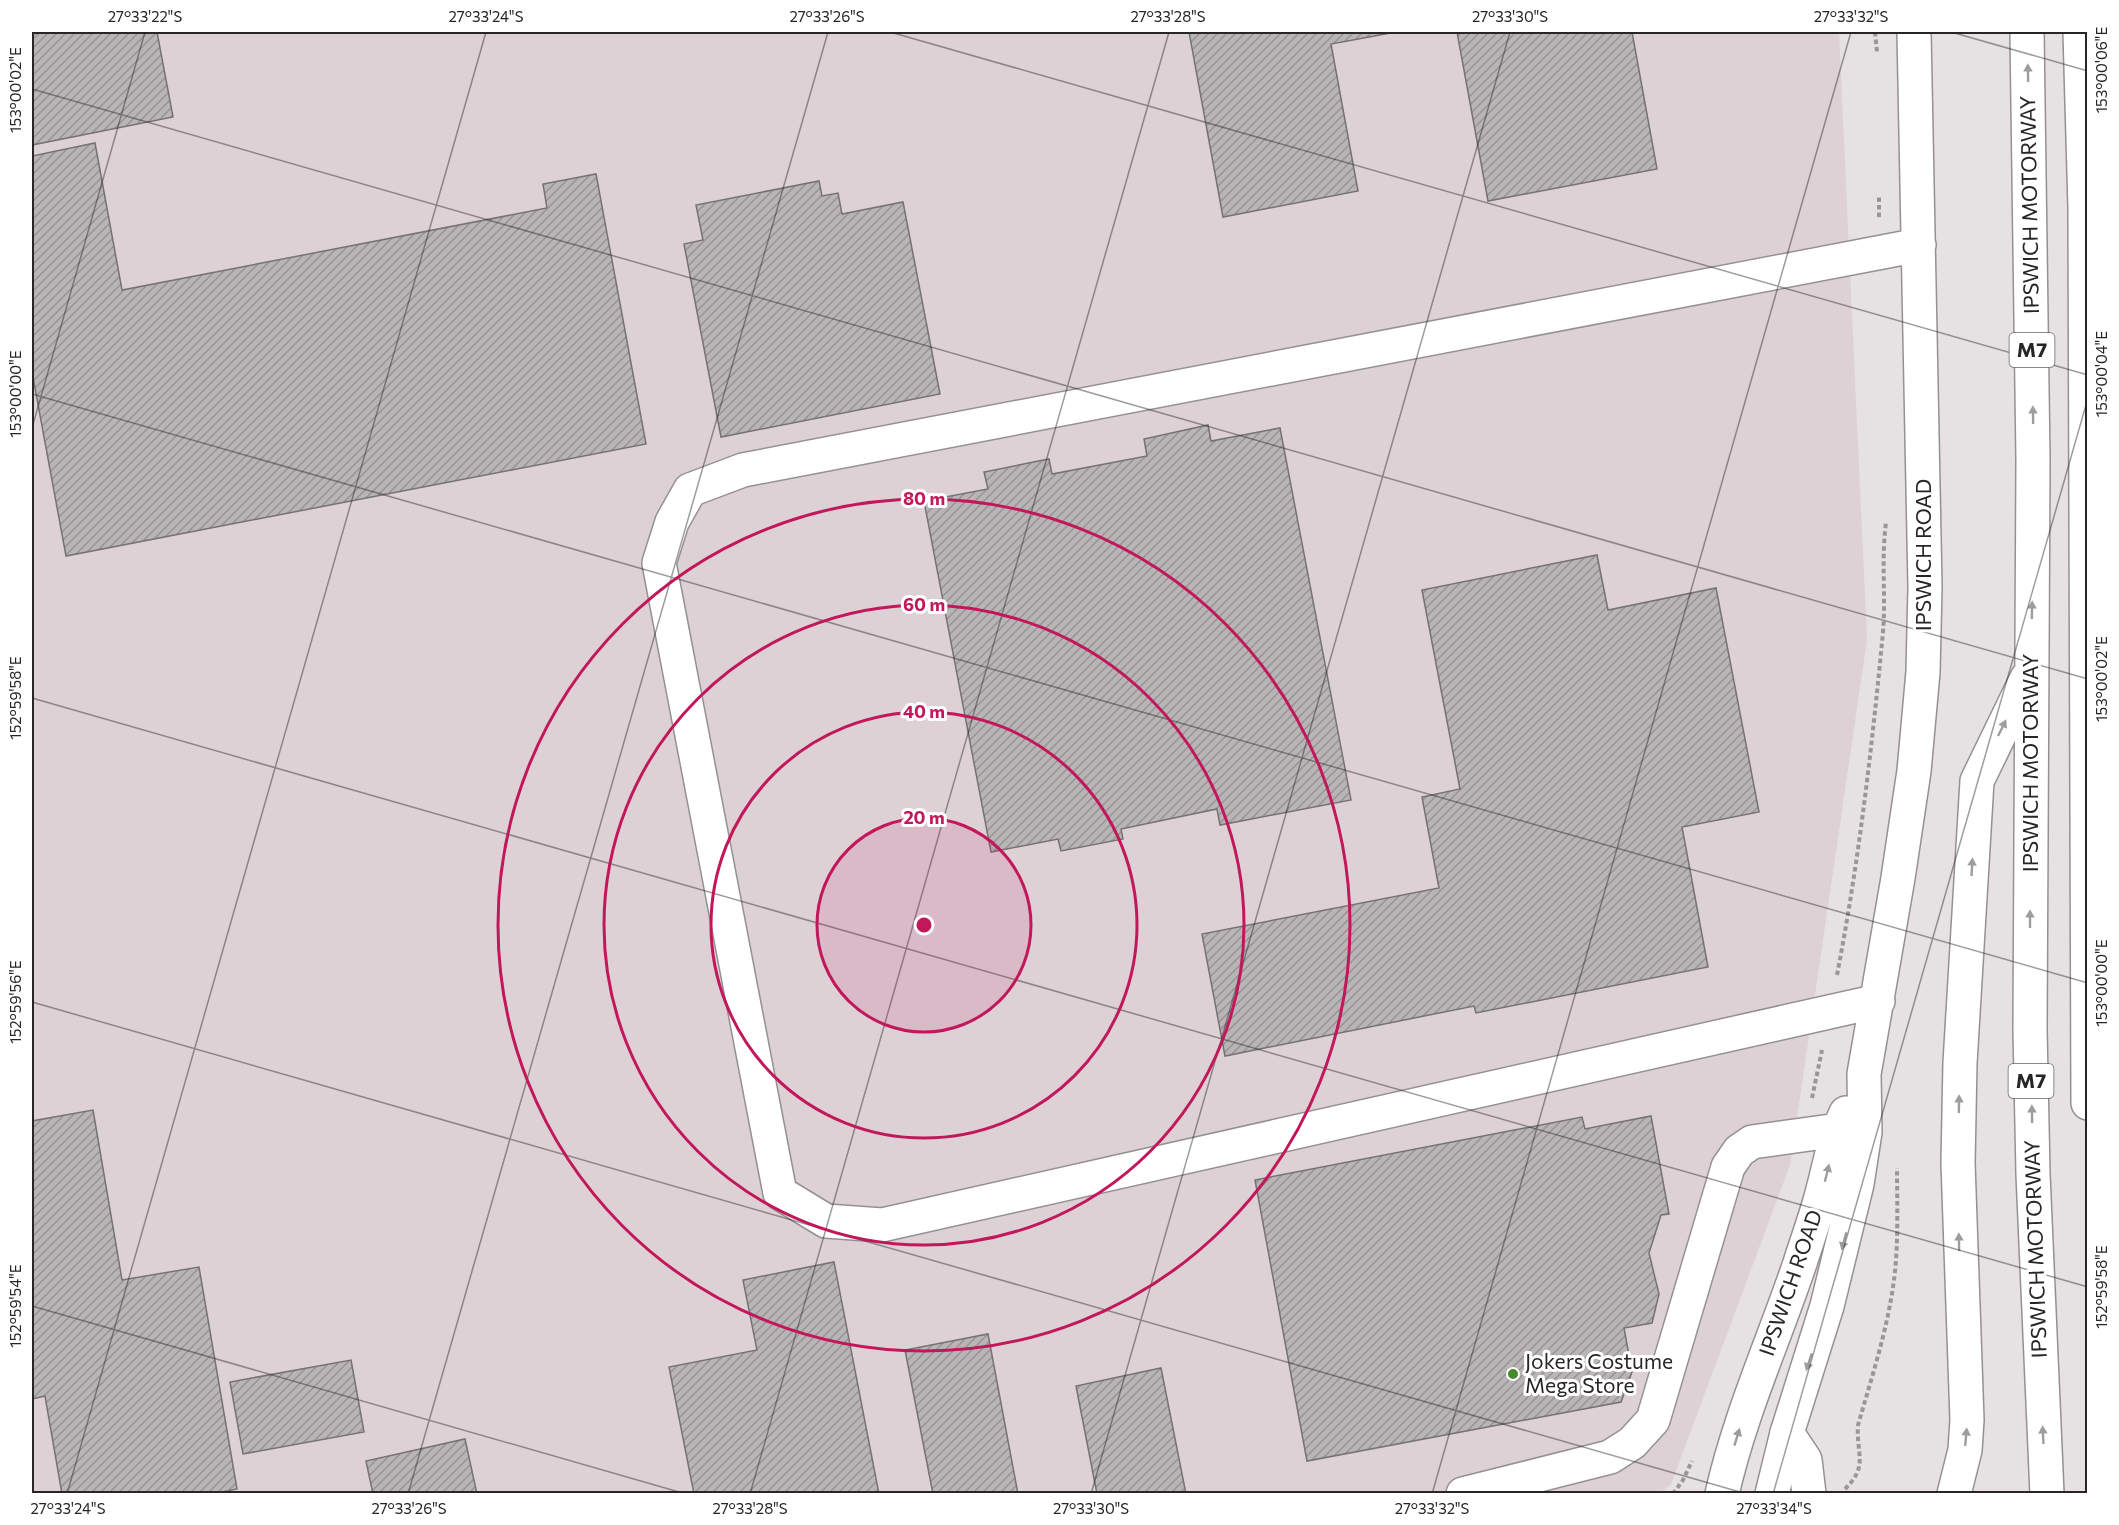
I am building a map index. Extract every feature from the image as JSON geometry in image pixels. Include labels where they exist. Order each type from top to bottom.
[{"type":"main road","name":"IPSWICH ROAD","points":[[1772,1494],[1787,1433],[1827,1306],[1850,1216],[1865,1132],[1864,1074],[1878,1001],[1914,771],[1923,672],[1926,587],[1914,32]]},
{"type":"main road","name":"IPSWICH MOTORWAY","points":[[2027,32],[2033,459],[2030,1029],[2040,1374],[2047,1494]]},
{"type":"main road","name":"M7","points":[[2080,32],[2086,209],[2088,1103]]},
{"type":"main road","points":[[1878,1001],[882,1226],[826,1221],[780,1193],[659,562],[672,522],[690,490],[743,470],[1919,245]]},
{"type":"main road","points":[[1954,1494],[1965,1450],[1967,1420],[1958,1162],[1960,1063],[1977,781],[2031,669]]},
{"type":"main road","name":"IPSWICH ROAD","points":[[1722,1494],[1744,1413],[1820,1200],[1838,1130],[1864,1074]]},
{"type":"main road","points":[[1463,1494],[1610,1457],[1632,1443],[1653,1420],[1728,1167],[1739,1151],[1752,1142],[1838,1130]]},
{"type":"main road","points":[[1787,1433],[1805,1460],[1809,1494]]},
{"type":"path","points":[[1875,32],[1878,62]]},
{"type":"path","points":[[1880,187],[1879,234],[1882,253]]},
{"type":"path","points":[[1804,1135],[1848,917],[1863,815],[1883,629],[1885,534],[1888,512]]},
{"type":"path","points":[[1673,1494],[1692,1461]]},
{"type":"shaded area","points":[[32,32],[1839,32],[1867,640],[1790,1165],[1671,1484],[1659,1494],[32,1493]]},
{"type":"building","points":[[32,32],[157,32],[173,117],[32,145]]},
{"type":"building","points":[[1189,32],[1396,32],[1331,44],[1358,191],[1223,217]]},
{"type":"building","points":[[1457,32],[1632,32],[1657,169],[1488,201]]},
{"type":"building","points":[[95,143],[122,290],[547,208],[543,184],[596,174],[646,444],[66,556],[32,372],[32,156]]},
{"type":"building","points":[[819,181],[822,196],[838,193],[842,214],[903,202],[940,394],[721,437],[684,244],[703,240],[696,205]]},
{"type":"building","points":[[1208,425],[1211,441],[1280,428],[1351,800],[1220,825],[1217,809],[1121,829],[1123,839],[1061,851],[1058,839],[991,852],[924,501],[988,489],[984,472],[1049,459],[1052,474],[1147,456],[1144,439]]},
{"type":"building","points":[[1597,555],[1608,610],[1716,588],[1759,812],[1682,827],[1708,967],[1476,1013],[1474,1006],[1225,1056],[1202,934],[1439,888],[1422,797],[1460,789],[1422,590]]},
{"type":"building","points":[[93,1110],[122,1280],[199,1267],[237,1489],[212,1494],[62,1494],[45,1396],[32,1399],[32,1121]]},
{"type":"building","points":[[1651,1116],[1669,1214],[1661,1215],[1649,1253],[1659,1294],[1652,1323],[1624,1328],[1632,1372],[1621,1402],[1307,1461],[1255,1180],[1582,1117],[1585,1129]]},
{"type":"building","points":[[834,1262],[879,1494],[694,1494],[669,1367],[757,1350],[743,1280]]},
{"type":"building","points":[[988,1334],[1018,1494],[933,1494],[905,1350]]},
{"type":"building","points":[[351,1360],[364,1432],[243,1454],[230,1382]]},
{"type":"building","points":[[1161,1368],[1186,1494],[1097,1494],[1076,1386]]},
{"type":"building","points":[[465,1439],[477,1494],[373,1494],[366,1461]]},
{"type":"place","name":"Jokers Costume Mega Store","points":[[1513,1374]]}]
